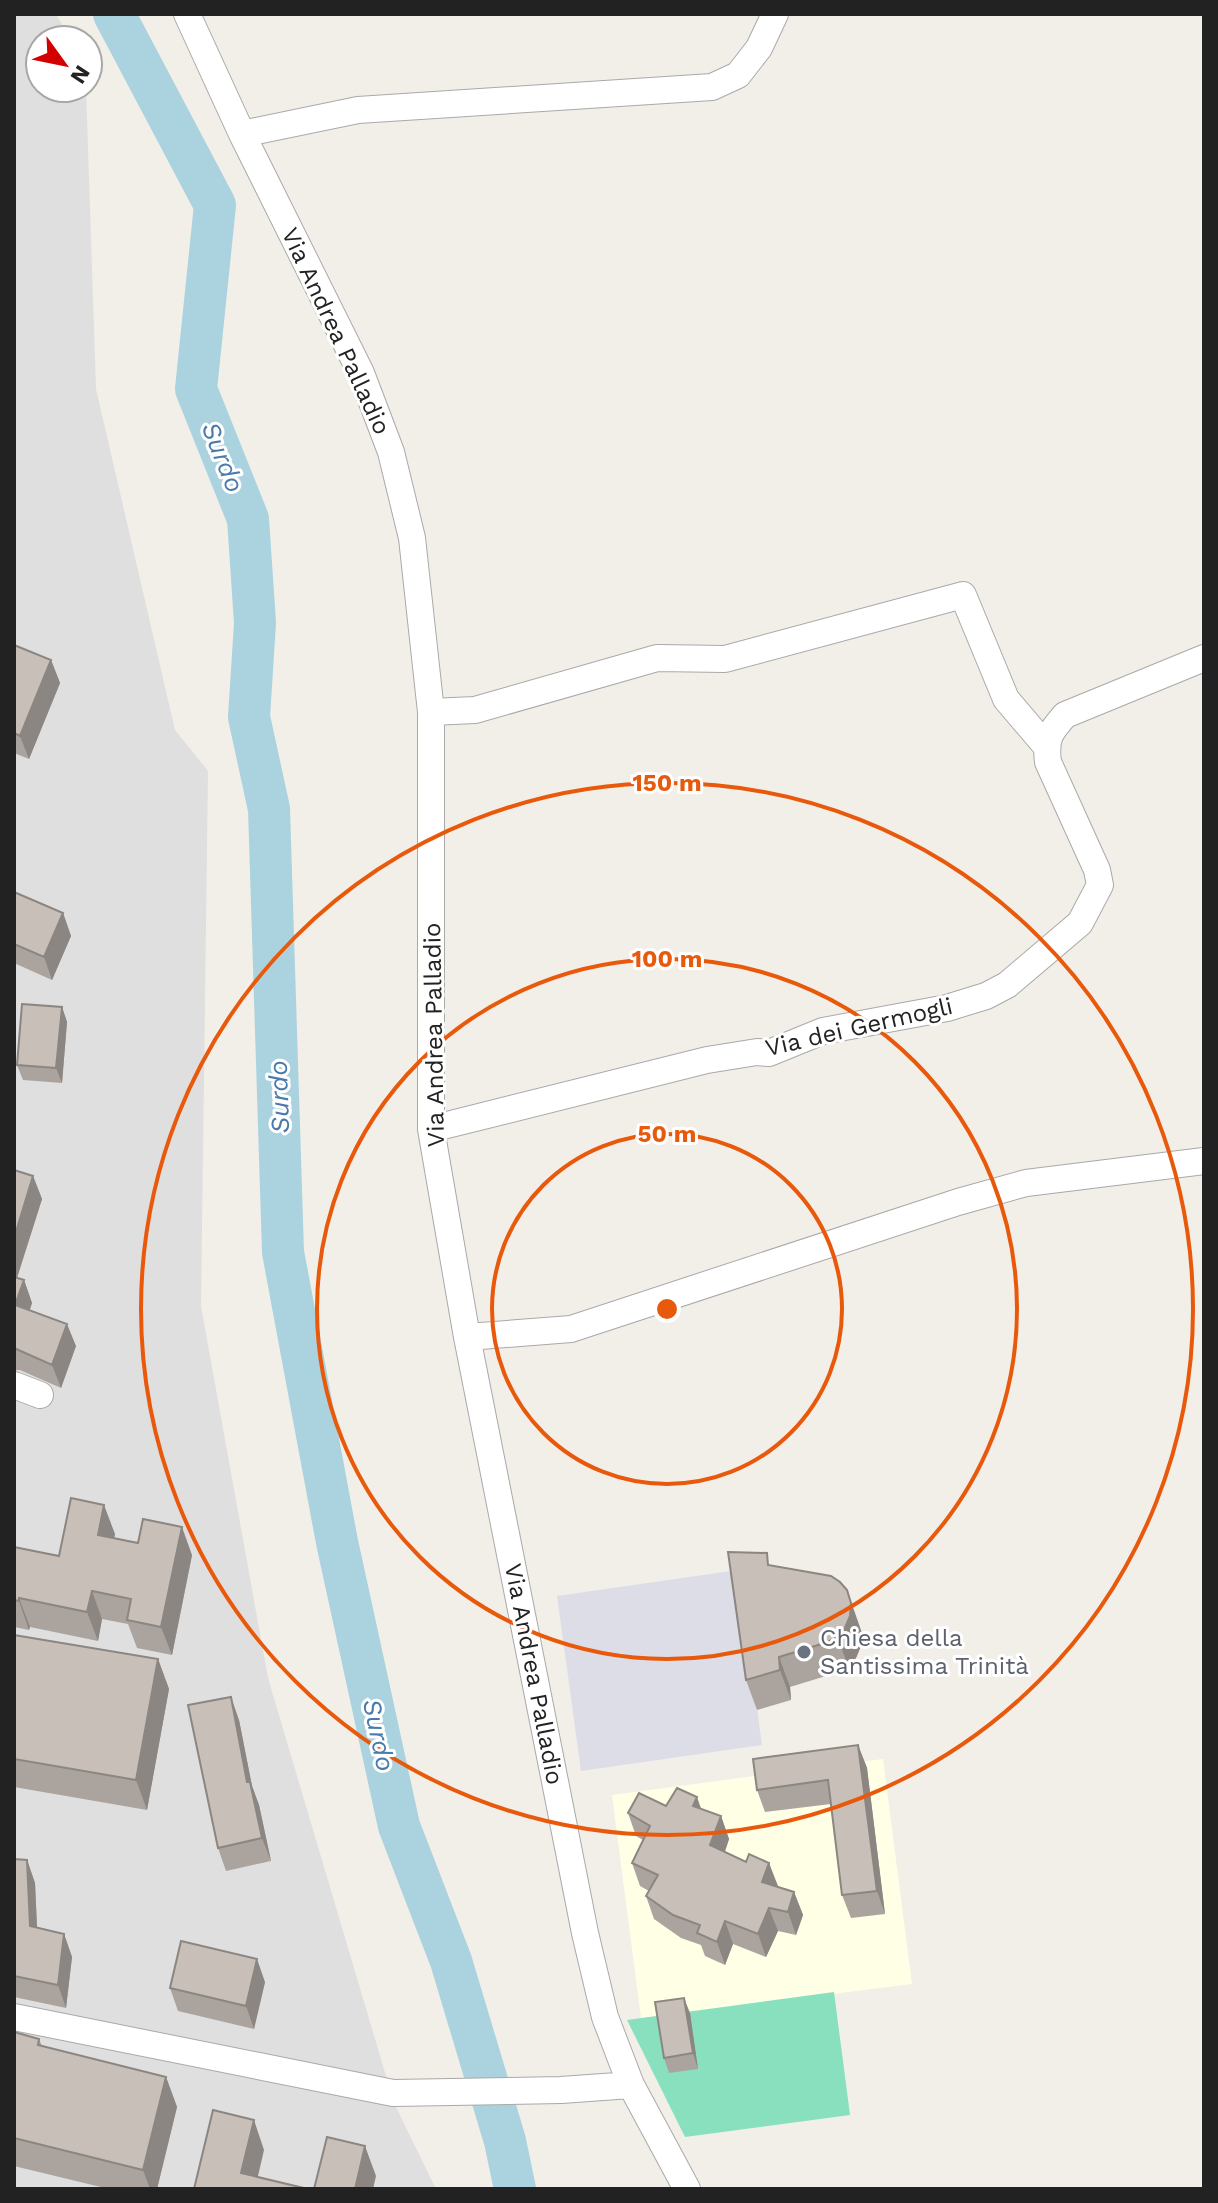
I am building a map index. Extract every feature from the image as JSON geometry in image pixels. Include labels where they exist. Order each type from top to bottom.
[{"type":"street","name":"Via Andrea Palladio","points":[[187,14],[242,134],[361,373],[391,452],[412,538],[431,712],[431,1129],[467,1337],[585,1933],[605,2017],[631,2085],[687,2189]]},
{"type":"street","points":[[242,134],[358,110],[712,87],[738,75],[759,48],[775,14]]},
{"type":"street","points":[[431,712],[475,710],[657,658],[725,659],[963,595],[1006,699],[1046,746]]},
{"type":"street","points":[[1046,746],[1050,732],[1065,715],[1204,658]]},
{"type":"street","name":"Via dei Germogli","points":[[431,1129],[707,1060],[769,1053],[823,1031],[947,1008],[986,996],[1007,985],[1080,923],[1100,885],[1097,870],[1048,762],[1046,746]]},
{"type":"street","points":[[467,1337],[571,1329],[958,1202],[1026,1183],[1204,1161]]},
{"type":"street","points":[[14,1385],[40,1395]]},
{"type":"street","points":[[14,2017],[393,2093],[561,2090],[631,2085]]},
{"type":"shaded area","points":[[14,14],[56,14],[62,24],[24,24],[24,104],[87,104],[96,389],[175,730],[208,771],[201,1306],[268,1678],[394,2103],[436,2189],[14,2189]]},
{"type":"shaded area","points":[[738,1570],[762,1745],[581,1771],[557,1596]]},
{"type":"shaded area","points":[[883,1759],[912,1984],[641,2018],[612,1795]]},
{"type":"green space","points":[[834,1992],[850,2115],[685,2137],[627,2020]]},
{"type":"building","points":[[14,645],[51,660],[20,736],[14,733]]},
{"type":"building","points":[[14,892],[63,913],[44,957],[14,944]]},
{"type":"building","points":[[22,1004],[62,1007],[56,1068],[17,1065]]},
{"type":"building","points":[[14,1170],[33,1176],[14,1238]]},
{"type":"building","points":[[14,1277],[24,1280],[15,1305],[67,1324],[52,1365],[14,1348]]},
{"type":"building","points":[[71,1498],[104,1505],[98,1535],[138,1543],[143,1519],[182,1527],[161,1627],[127,1620],[131,1599],[92,1591],[87,1612],[19,1598],[19,1601],[14,1600],[14,1547],[59,1556]]},
{"type":"building","name":"Chiesa della Santissima Trinità","points":[[728,1552],[767,1553],[768,1565],[831,1576],[847,1590],[851,1603],[845,1628],[828,1642],[779,1657],[780,1670],[746,1680]]},
{"type":"building","points":[[14,1635],[158,1659],[136,1780],[14,1759]]},
{"type":"building","points":[[231,1697],[247,1782],[250,1782],[262,1838],[218,1848],[188,1705]]},
{"type":"building","points":[[858,1745],[877,1891],[842,1895],[828,1780],[757,1790],[753,1759]]},
{"type":"building","points":[[677,1788],[697,1797],[693,1806],[721,1816],[710,1845],[746,1862],[749,1854],[769,1863],[762,1882],[794,1892],[788,1912],[769,1908],[758,1934],[725,1921],[717,1942],[697,1933],[700,1925],[673,1915],[646,1896],[658,1875],[632,1863],[650,1826],[628,1813],[639,1793],[666,1806]]},
{"type":"building","points":[[14,1859],[27,1860],[30,1926],[64,1934],[58,1985],[14,1976]]},
{"type":"building","points":[[181,1941],[257,1959],[246,2006],[170,1988]]},
{"type":"building","points":[[684,1998],[693,2053],[664,2058],[655,2002]]},
{"type":"building","points":[[14,2032],[39,2039],[38,2045],[166,2077],[143,2170],[14,2138]]},
{"type":"building","points":[[213,2110],[254,2120],[241,2173],[308,2189],[194,2189]]},
{"type":"building","points":[[327,2137],[365,2146],[355,2189],[314,2189]]},
{"type":"waterway","name":"Surdo","points":[[114,14],[215,205],[196,389],[248,519],[255,623],[249,717],[269,809],[283,1252],[337,1542],[399,1826],[451,1961],[505,2141],[515,2189]]},
{"type":"place","name":"Chiesa della Santissima Trinità","points":[[804,1652]]}]
